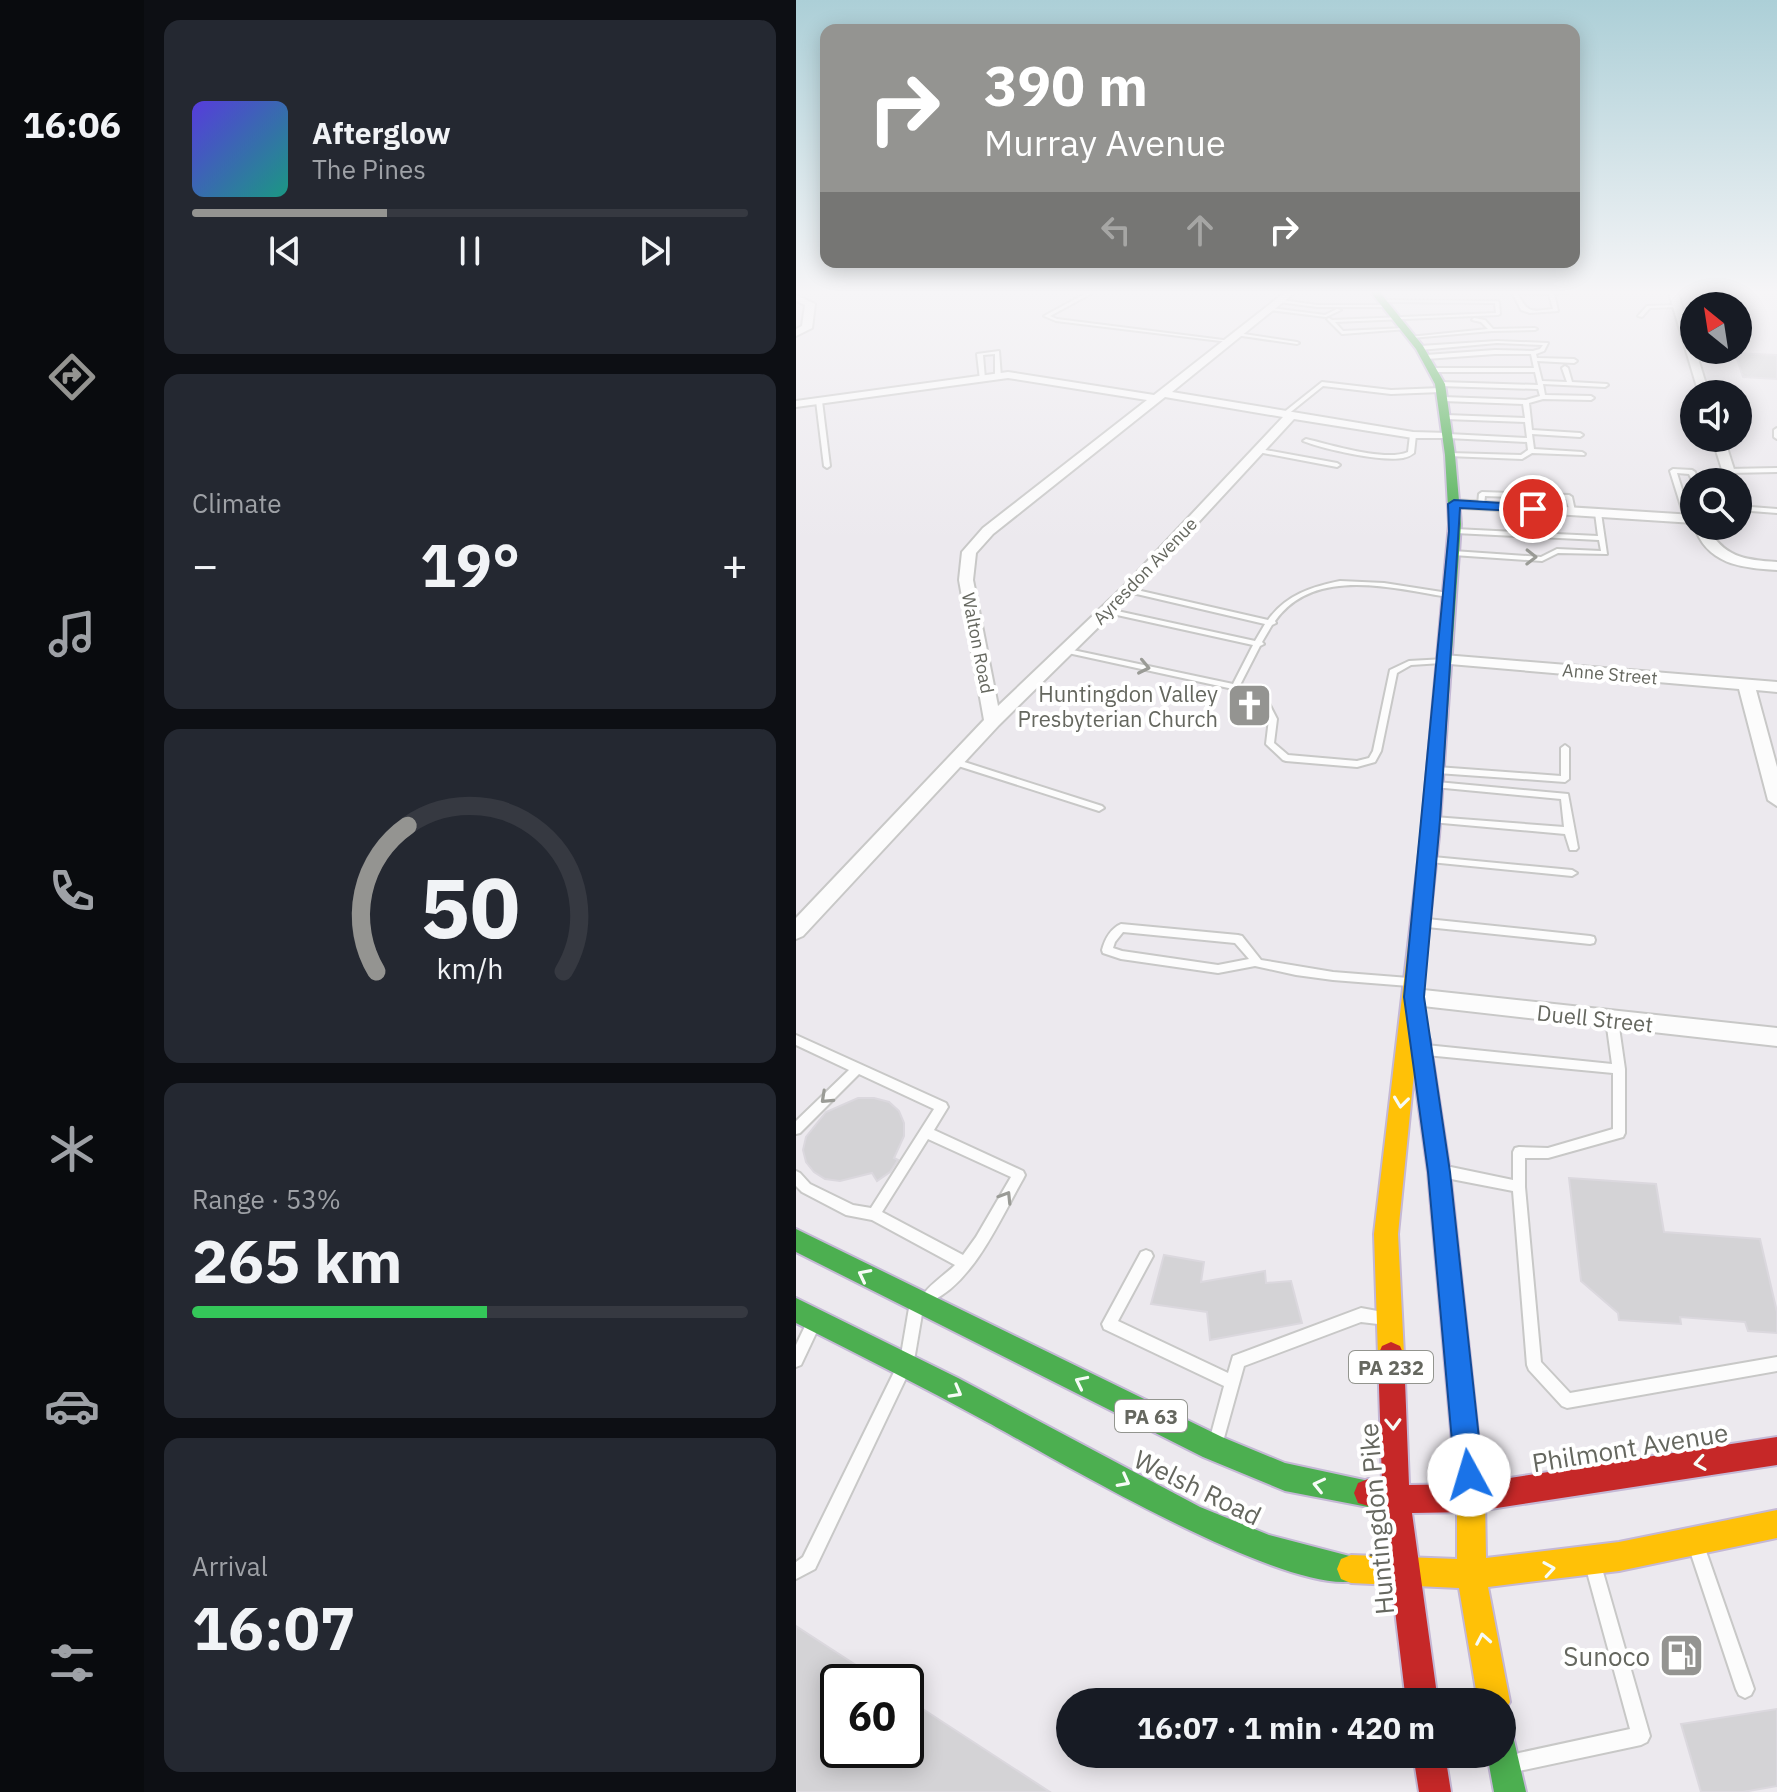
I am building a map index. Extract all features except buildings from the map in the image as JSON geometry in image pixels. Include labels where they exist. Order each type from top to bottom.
[{"type":"main road","name":"Huntingdon Pike","points":[[1420,1688],[1396,1499],[1386,1234],[1432,820],[1455,531],[1454,504],[1421,374]]},
{"type":"main road","name":"Huntingdon Pike","points":[[1414,990],[1439,1172],[1471,1498],[1472,1576],[1492,1688]]},
{"type":"main road","name":"Welsh Road","points":[[796,1233],[804,1244],[917,1302],[1213,1447],[1285,1477],[1396,1499]]},
{"type":"main road","name":"Welsh Road","points":[[796,1310],[906,1364],[1185,1513],[1256,1545],[1320,1565],[1405,1575],[1472,1576]]},
{"type":"main road","name":"Philmont Avenue","points":[[1396,1499],[1471,1498],[1777,1451]]},
{"type":"main road","points":[[1472,1576],[1592,1562],[1777,1524]]},
{"type":"main road","points":[[1431,1768],[1435,1792]]},
{"type":"main road","points":[[1506,1768],[1510,1792]]},
{"type":"street","name":"Walton Road","points":[[796,931],[993,721],[966,580],[969,552],[988,531],[1186,374]]},
{"type":"street","points":[[796,404],[1008,375],[1413,435],[1416,374]]},
{"type":"street","name":"Ayresdon Avenue","points":[[993,721],[1108,611],[1260,451],[1288,415]]},
{"type":"street","points":[[1454,504],[1532,502],[1572,511],[1680,520]]},
{"type":"street","points":[[1706,540],[1713,552],[1729,561],[1777,566]]},
{"type":"street","name":"Anne Street","points":[[1444,660],[1777,687]]},
{"type":"street","points":[[1746,684],[1777,800]]},
{"type":"street","name":"Duell Street","points":[[1414,990],[1612,1020],[1777,1037]]},
{"type":"lane","points":[[982,374],[982,379]]},
{"type":"lane","points":[[1288,415],[1322,384],[1391,392],[1405,374]]},
{"type":"lane","points":[[1434,374],[1522,457],[1531,451],[1582,454]]},
{"type":"lane","points":[[1440,374],[1530,436],[1580,435]]},
{"type":"lane","points":[[1445,374],[1528,420]]},
{"type":"lane","points":[[1456,374],[1526,402],[1543,397],[1591,398]]},
{"type":"lane","points":[[1490,374],[1539,384],[1605,385]]},
{"type":"lane","points":[[1537,374],[1543,397]]},
{"type":"lane","points":[[1567,374],[1570,383]]},
{"type":"lane","points":[[819,401],[827,466]]},
{"type":"lane","points":[[1526,402],[1531,451]]},
{"type":"lane","points":[[1777,430],[1777,437]]},
{"type":"lane","points":[[1306,441],[1392,458],[1407,457],[1411,453],[1413,435]]},
{"type":"lane","points":[[1260,451],[1337,465]]},
{"type":"lane","points":[[1752,473],[1777,470]]},
{"type":"lane","points":[[1680,471],[1673,471],[1680,490]]},
{"type":"lane","points":[[1752,510],[1777,511]]},
{"type":"lane","points":[[1453,553],[1542,559],[1557,551],[1605,553],[1598,513]]},
{"type":"lane","points":[[1455,531],[1602,538]]},
{"type":"lane","points":[[1235,687],[1280,609],[1298,596],[1325,586],[1355,582],[1449,595]]},
{"type":"lane","points":[[1128,590],[1272,623]]},
{"type":"lane","points":[[1108,611],[1260,644]]},
{"type":"lane","points":[[1068,651],[1259,692],[1273,719],[1270,744],[1286,758],[1357,764],[1372,760],[1377,751],[1393,672],[1409,663],[1444,660]]},
{"type":"lane","points":[[1435,777],[1565,779],[1565,748]]},
{"type":"lane","points":[[955,762],[1099,808]]},
{"type":"lane","points":[[1435,777],[1565,796],[1573,848]]},
{"type":"lane","points":[[1432,820],[1569,831]]},
{"type":"lane","points":[[1427,860],[1572,873]]},
{"type":"lane","points":[[1421,922],[1590,940]]},
{"type":"lane","points":[[1258,963],[1238,939],[1121,928],[1110,940],[1107,950],[1121,955],[1218,969],[1258,963],[1414,990]]},
{"type":"lane","points":[[1612,1020],[1619,1069],[1619,1133],[1548,1153],[1519,1152],[1519,1187],[1534,1365],[1567,1401],[1777,1364]]},
{"type":"lane","points":[[796,1040],[942,1107],[874,1214]]},
{"type":"lane","points":[[1421,1050],[1619,1069]]},
{"type":"lane","points":[[796,1129],[858,1068]]},
{"type":"lane","points":[[796,1571],[809,1563],[906,1364],[917,1302],[948,1284],[965,1263],[1019,1175],[926,1132]]},
{"type":"lane","points":[[1439,1172],[1519,1187]]},
{"type":"lane","points":[[796,1177],[806,1188],[851,1211],[874,1214],[965,1263]]},
{"type":"lane","points":[[1146,1256],[1109,1324],[1233,1383]]},
{"type":"lane","points":[[1213,1447],[1238,1361],[1361,1315],[1389,1319]]},
{"type":"lane","points":[[796,1360],[816,1320]]},
{"type":"lane","points":[[1695,1541],[1745,1689]]},
{"type":"lane","points":[[1516,1754],[1641,1736],[1592,1562]]},
{"type":"traffic: fast","points":[[1430,836],[1455,524],[1450,455],[1440,384],[1434,374]]},
{"type":"traffic: fast","points":[[796,1240],[1213,1447],[1285,1477],[1368,1493]]},
{"type":"traffic: fast","points":[[796,1310],[1190,1517],[1269,1549],[1351,1569]]},
{"type":"traffic: fast","points":[[1506,1768],[1510,1792]]},
{"type":"traffic: slow","points":[[1391,1355],[1386,1234],[1430,836]]},
{"type":"traffic: slow","points":[[1420,1040],[1439,1172],[1471,1498],[1472,1576],[1492,1688]]},
{"type":"traffic: slow","points":[[1351,1569],[1459,1574],[1512,1571],[1619,1556],[1777,1524]]},
{"type":"traffic: jam","points":[[1391,1355],[1396,1499],[1420,1688]]},
{"type":"traffic: jam","points":[[1368,1493],[1396,1499],[1471,1498],[1777,1451]]},
{"type":"traffic: jam","points":[[1431,1768],[1435,1792]]},
{"type":"place","name":"Huntingdon Valley Presbyterian Church","points":[[1249,706]]},
{"type":"place","name":"Sunoco","points":[[1681,1656]]},
{"type":"route","points":[[1469,1475],[1439,1172],[1414,997],[1432,820],[1455,531],[1454,504],[1533,509]]}]
